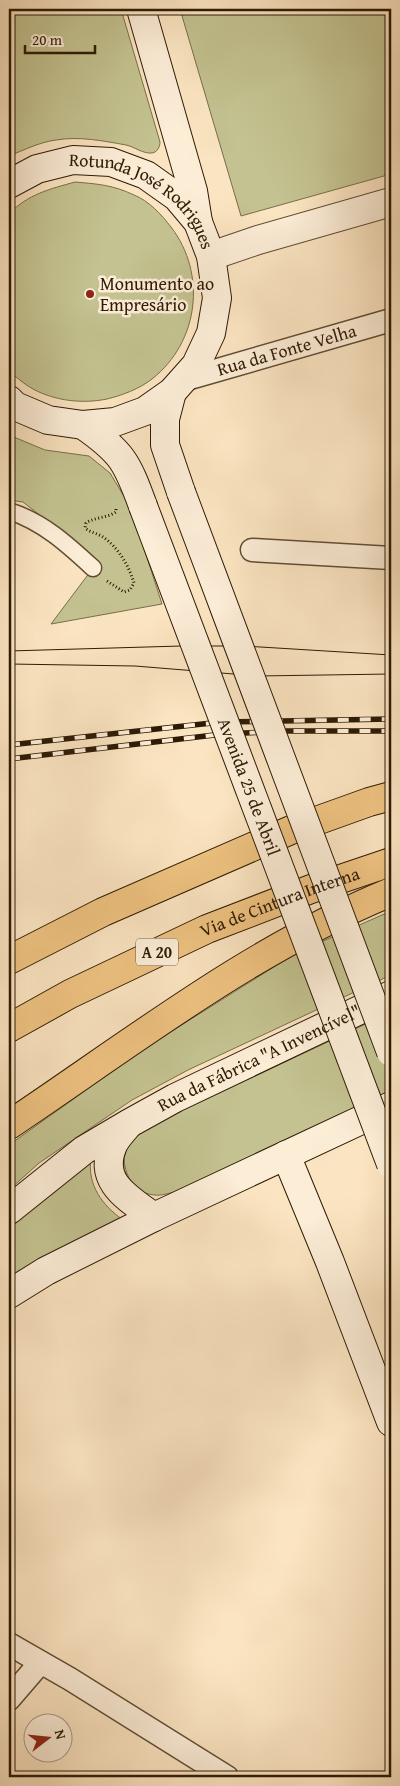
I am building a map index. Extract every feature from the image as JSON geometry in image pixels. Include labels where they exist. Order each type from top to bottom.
[{"type":"highway","points":[[9,960],[103,912],[291,830],[391,796]]},
{"type":"highway","name":"Via de Cintura Interna","points":[[9,1028],[70,994],[207,929],[311,889],[391,862]]},
{"type":"highway","points":[[9,1125],[134,1039],[257,959],[318,925],[391,892]]},
{"type":"main road","points":[[141,9],[194,191],[198,222]]},
{"type":"main road","name":"Rotunda José Rodrigues","points":[[9,184],[36,169],[73,160],[111,162],[146,175],[177,197],[198,222],[212,256],[217,298],[211,333],[196,365],[177,386],[145,411],[115,422],[82,425],[48,420],[16,406],[9,400]]},
{"type":"main road","points":[[212,256],[258,240],[391,202]]},
{"type":"main road","points":[[177,386],[165,419],[165,445],[180,492],[391,1052]]},
{"type":"main road","name":"Avenida 25 de Abril","points":[[82,425],[107,442],[119,454],[130,472],[391,1164]]},
{"type":"main road","name":"Rua da Fábrica \"A Invencível\"","points":[[9,1210],[84,1150],[128,1124],[176,1098],[391,995]]},
{"type":"main road","points":[[9,1294],[46,1272],[154,1216],[391,1106]]},
{"type":"main road","name":"Rua da Fábrica \"A Invencível\"","points":[[128,1124],[113,1144],[108,1162],[111,1175],[115,1187],[154,1216]]},
{"type":"main road","points":[[286,1155],[330,1262],[391,1422]]},
{"type":"street","name":"Rua da Fonte Velha","points":[[177,386],[391,320]]},
{"type":"street","points":[[9,511],[45,527],[93,568]]},
{"type":"street","points":[[252,550],[391,558]]},
{"type":"street","points":[[9,1644],[70,1679],[227,1777]]},
{"type":"street","points":[[9,1699],[40,1663]]},
{"type":"path","points":[[86,523],[90,520],[112,515],[116,512],[116,506]]},
{"type":"shaded area","points":[[9,9],[121,9],[160,142],[157,150],[149,153],[126,145],[74,139],[44,142],[9,156]]},
{"type":"shaded area","points":[[180,9],[391,9],[391,174],[241,216]]},
{"type":"shaded area","points":[[75,182],[98,184],[119,189],[145,201],[154,208],[171,227],[182,246],[190,265],[193,286],[193,307],[188,327],[180,346],[168,364],[147,383],[136,389],[107,399],[88,401],[60,399],[50,396],[30,387],[9,372],[9,214],[32,197]]},
{"type":"shaded area","points":[[9,435],[45,450],[89,456],[110,473],[131,508],[162,604],[51,624],[93,568],[65,535],[23,502],[9,500]]},
{"type":"shaded area","points":[[391,911],[391,975],[188,1070],[132,1100],[39,1163],[9,1190],[9,1145],[145,1048],[296,953]]},
{"type":"shaded area","points":[[391,1012],[391,1095],[175,1192],[155,1195],[139,1190],[133,1184],[124,1161],[125,1152],[129,1140],[141,1130]]},
{"type":"shaded area","points":[[91,1158],[91,1177],[98,1194],[109,1208],[123,1220],[9,1286],[9,1222]]},
{"type":"tram line","points":[[9,651],[244,646],[391,655]]},
{"type":"tram line","points":[[9,664],[135,666],[258,676],[391,674]]},
{"type":"railway","points":[[9,745],[221,722],[391,719]]},
{"type":"railway","points":[[9,759],[223,734],[287,731],[391,731]]},
{"type":"place","name":"Monumento ao Empresário","points":[[90,294]]}]
